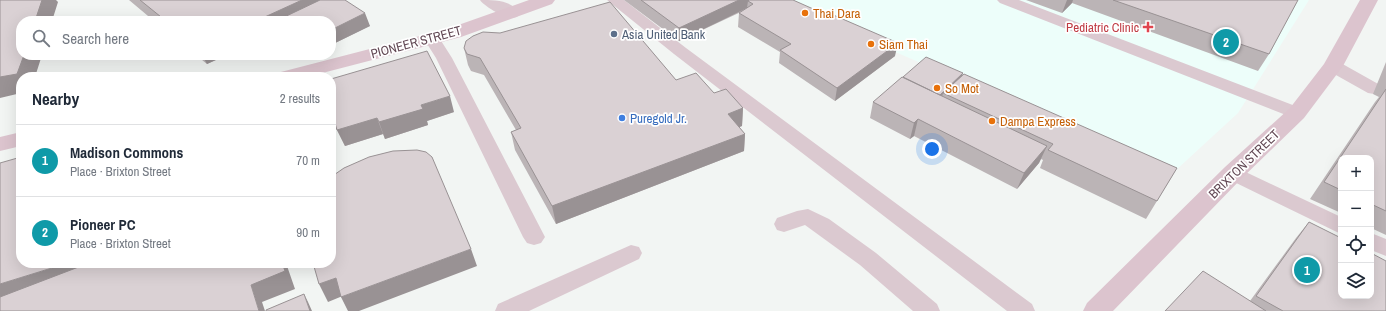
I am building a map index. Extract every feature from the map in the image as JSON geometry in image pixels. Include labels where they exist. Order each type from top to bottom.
[{"type":"street","points":[[489,0],[511,13]]},
{"type":"street","name":"PIONEER STREET","points":[[303,72],[432,39],[546,0]]},
{"type":"street","name":"BRIXTON STREET","points":[[1096,311],[1233,173],[1297,113],[1333,66],[1369,0]]},
{"type":"street","points":[[0,144],[16,140]]},
{"type":"lane","points":[[615,0],[680,51],[1024,311]]},
{"type":"lane","points":[[1005,0],[1297,113]]},
{"type":"lane","points":[[432,39],[444,58],[534,238]]},
{"type":"lane","points":[[1333,66],[1374,89]]},
{"type":"lane","points":[[1233,173],[1338,225]]},
{"type":"lane","points":[[784,224],[808,217],[822,225],[868,259],[929,311]]},
{"type":"lane","points":[[1374,242],[1386,248]]},
{"type":"lane","points":[[506,311],[632,253]]},
{"type":"shaded area","points":[[773,0],[1309,0],[1238,113],[1175,171]]},
{"type":"building","points":[[0,0],[42,0],[37,16],[16,16],[16,60],[22,60],[16,74],[0,77]]},
{"type":"building","points":[[140,0],[302,0],[267,16],[160,16]]},
{"type":"building","points":[[320,0],[345,0],[365,13],[336,28],[336,16],[286,16]]},
{"type":"building","points":[[641,0],[739,0],[679,28]]},
{"type":"building","points":[[793,0],[829,16],[831,14],[898,43],[837,88],[780,50],[791,44],[739,13],[753,4],[748,1]]},
{"type":"building","points":[[1113,0],[1298,0],[1269,54]]},
{"type":"building","name":"Puregold Jr.","points":[[610,2],[676,80],[696,73],[714,93],[726,89],[743,108],[728,114],[745,134],[552,206],[511,132],[521,128],[480,58],[467,54],[464,48],[466,41],[483,32],[500,33]]},
{"type":"building","points":[[427,51],[450,96],[421,105],[423,109],[379,122],[377,118],[337,130],[336,78]]},
{"type":"building","points":[[926,57],[963,73],[940,95],[903,77]]},
{"type":"building","points":[[964,74],[1177,168],[1157,201],[1048,150],[1053,144],[943,93]]},
{"type":"building","points":[[902,77],[1047,146],[1024,173],[918,119],[914,123],[873,102]]},
{"type":"building","points":[[1386,89],[1386,211],[1374,205],[1374,155],[1342,155]]},
{"type":"building","points":[[417,150],[426,152],[432,157],[471,249],[341,297],[336,278],[319,284],[314,268],[336,268],[336,174],[344,168],[369,157],[393,151]]},
{"type":"building","points":[[16,158],[16,268],[52,268],[0,284],[0,163]]},
{"type":"building","points":[[1338,161],[1338,189],[1324,182]]},
{"type":"building","points":[[1309,222],[1338,236],[1338,299],[1374,299],[1374,255],[1386,261],[1386,311],[1283,311],[1256,296]]},
{"type":"building","points":[[76,268],[284,268],[285,271],[251,285],[259,311],[0,311],[0,297]]},
{"type":"building","points":[[1203,271],[1266,311],[1165,311]]},
{"type":"building","points":[[304,294],[310,311],[266,311],[266,310]]},
{"type":"place","name":"Thai Dara","points":[[805,13]]},
{"type":"place","name":"Pediatric Clinic","points":[[1148,27]]},
{"type":"place","name":"Asia United Bank","points":[[614,34]]},
{"type":"place","name":"Pioneer PC","points":[[1226,42]]},
{"type":"place","name":"Siam Thai","points":[[871,44]]},
{"type":"place","name":"So Mot","points":[[937,88]]},
{"type":"place","name":"Puregold Jr.","points":[[622,118]]},
{"type":"place","name":"Dampa Express","points":[[992,121]]},
{"type":"place","name":"Madison Commons","points":[[1307,270]]}]
